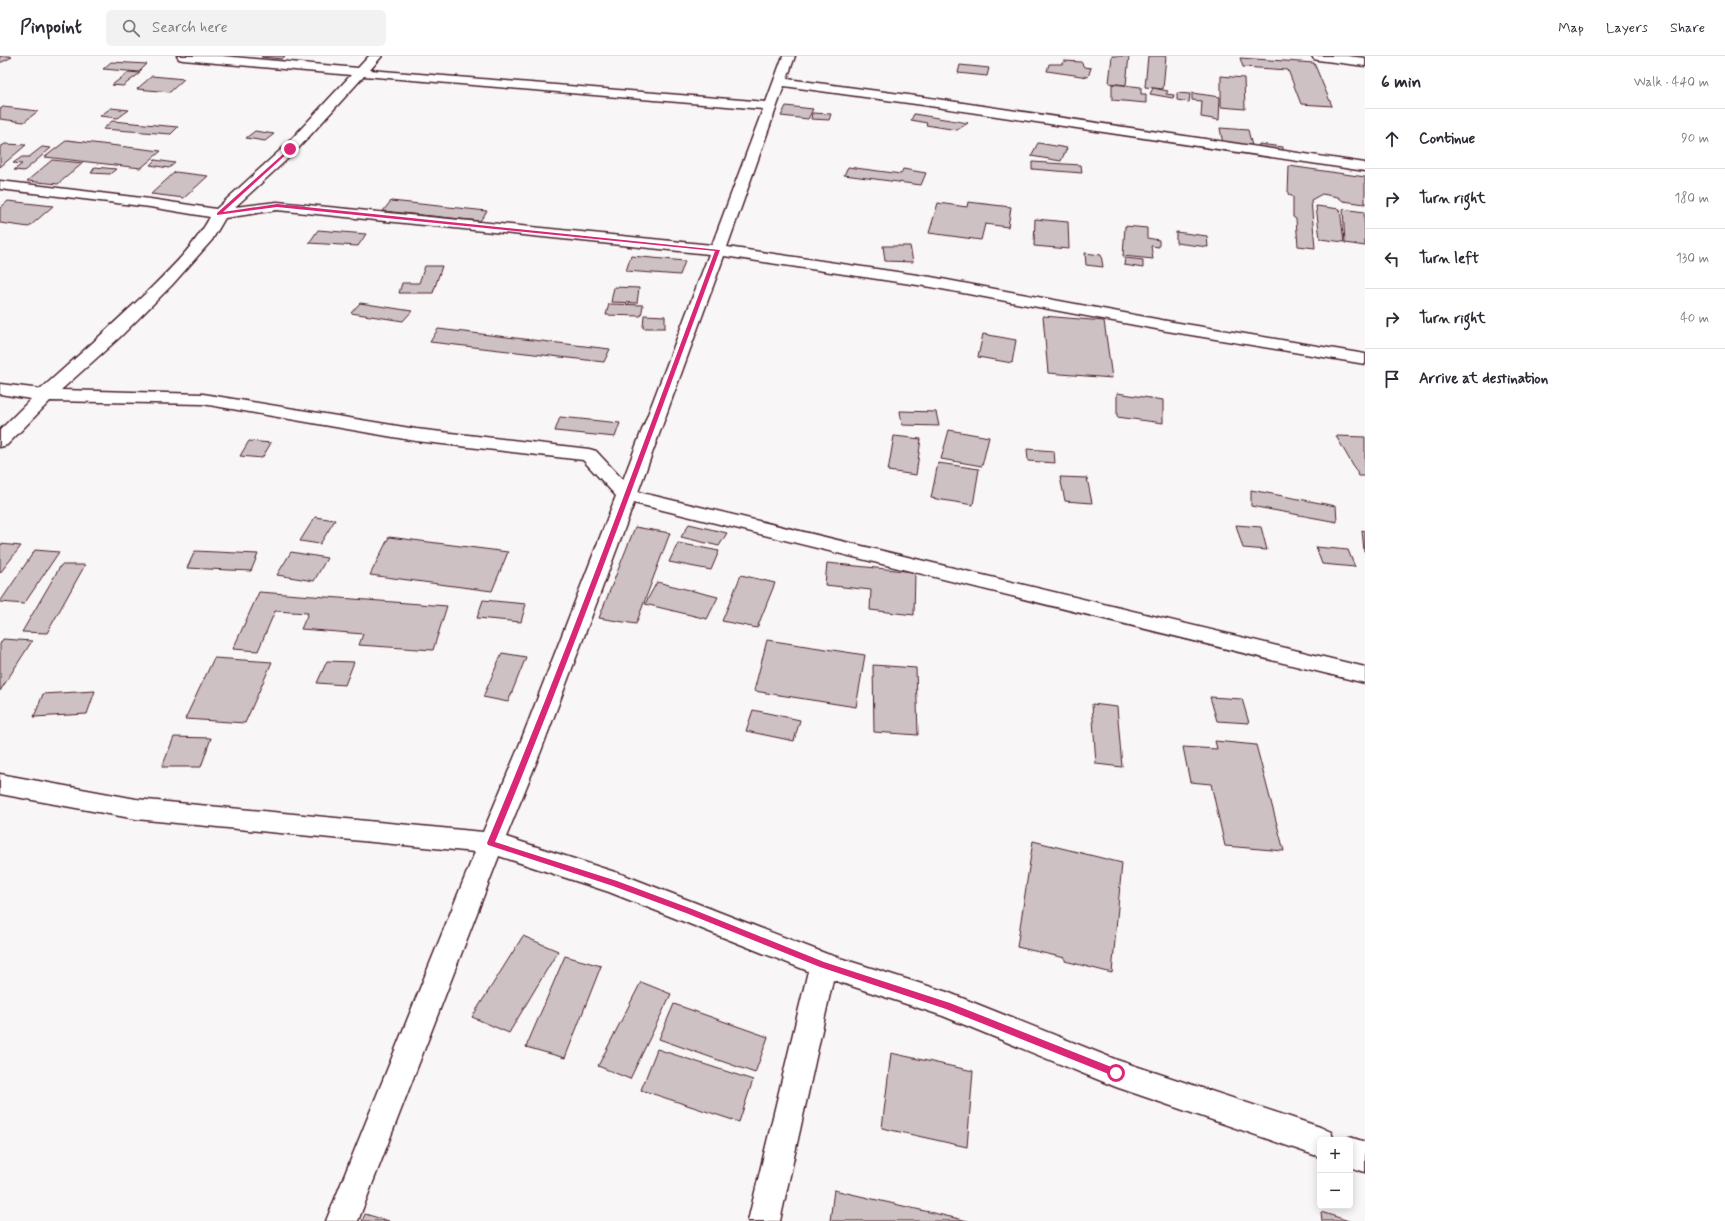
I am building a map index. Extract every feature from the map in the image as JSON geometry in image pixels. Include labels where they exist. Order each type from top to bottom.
[{"type":"street","points":[[184,56],[362,73],[441,78],[771,106]]},
{"type":"street","points":[[0,441],[45,395],[113,334],[166,282],[207,237],[219,214],[290,149],[362,73],[376,56]]},
{"type":"street","points":[[342,1221],[491,843],[529,751],[789,56]]},
{"type":"street","points":[[1318,56],[1365,62]]},
{"type":"street","points":[[780,82],[931,102],[1365,167]]},
{"type":"street","points":[[0,185],[150,203],[219,214],[277,206],[717,250],[931,282],[1160,324],[1365,359]]},
{"type":"street","points":[[0,389],[45,395],[204,398],[416,435],[589,455],[626,495],[1365,675]]},
{"type":"street","points":[[0,784],[136,809],[491,843],[622,886],[823,965],[947,1005],[1116,1073],[1317,1141]]},
{"type":"street","points":[[764,1221],[823,965]]},
{"type":"street","points":[[1353,1153],[1365,1157]]},
{"type":"building","points":[[0,56],[8,56],[12,57],[0,62]]},
{"type":"building","points":[[285,56],[282,59],[261,57]]},
{"type":"building","points":[[1112,56],[1129,56],[1126,85],[1109,83]]},
{"type":"building","points":[[1148,56],[1166,56],[1163,89],[1145,87]]},
{"type":"building","points":[[1240,58],[1314,63],[1332,106],[1301,104],[1288,70],[1243,67]]},
{"type":"building","points":[[1064,61],[1081,62],[1084,67],[1091,68],[1088,77],[1047,71],[1049,64],[1062,64]]},
{"type":"building","points":[[111,62],[147,64],[139,72],[103,69]]},
{"type":"building","points":[[960,65],[989,68],[987,76],[958,73]]},
{"type":"building","points":[[129,72],[140,73],[123,86],[112,85]]},
{"type":"building","points":[[152,76],[184,79],[170,92],[137,89]]},
{"type":"building","points":[[1221,76],[1244,78],[1245,109],[1221,107]]},
{"type":"building","points":[[1112,84],[1141,87],[1141,94],[1146,94],[1146,103],[1112,100]]},
{"type":"building","points":[[1153,88],[1168,91],[1166,94],[1174,95],[1173,98],[1150,94]]},
{"type":"building","points":[[1177,93],[1190,94],[1189,102],[1177,100]]},
{"type":"building","points":[[1192,93],[1220,97],[1219,120],[1201,117],[1202,101],[1192,100]]},
{"type":"building","points":[[786,106],[813,109],[808,119],[781,116]]},
{"type":"building","points":[[3,107],[38,111],[24,122],[0,119],[0,109]]},
{"type":"building","points":[[111,108],[129,110],[118,118],[100,116]]},
{"type":"building","points":[[812,113],[831,114],[829,120],[811,119]]},
{"type":"building","points":[[914,114],[968,123],[957,130],[926,125],[927,123],[911,120]]},
{"type":"building","points":[[112,121],[178,127],[171,134],[103,129]]},
{"type":"building","points":[[1220,128],[1248,130],[1252,146],[1223,144]]},
{"type":"building","points":[[255,131],[274,134],[265,141],[246,138]]},
{"type":"building","points":[[67,140],[161,151],[141,168],[45,157]]},
{"type":"building","points":[[1038,143],[1067,148],[1061,161],[1031,156]]},
{"type":"building","points":[[5,144],[26,145],[0,167],[0,147]]},
{"type":"building","points":[[1259,144],[1283,147],[1283,152],[1258,149]]},
{"type":"building","points":[[42,147],[51,148],[24,171],[14,170],[22,164],[13,163],[22,157],[29,157]]},
{"type":"building","points":[[52,160],[83,163],[58,184],[27,181]]},
{"type":"building","points":[[155,160],[175,163],[169,168],[150,165]]},
{"type":"building","points":[[1032,162],[1081,165],[1082,173],[1032,169]]},
{"type":"building","points":[[1289,166],[1365,177],[1365,204],[1343,201],[1338,197],[1322,194],[1311,200],[1315,248],[1298,246],[1296,219],[1293,217],[1293,197],[1288,194]]},
{"type":"building","points":[[95,167],[116,169],[110,174],[91,173]]},
{"type":"building","points":[[848,167],[901,174],[903,169],[926,173],[921,185],[844,175]]},
{"type":"building","points":[[175,172],[208,176],[184,198],[151,194]]},
{"type":"building","points":[[8,201],[53,206],[29,227],[0,223],[0,208]]},
{"type":"building","points":[[391,201],[487,211],[480,221],[383,211]]},
{"type":"building","points":[[968,202],[1011,207],[1008,227],[985,224],[981,240],[929,233],[938,203],[967,207]]},
{"type":"building","points":[[1316,206],[1340,209],[1344,242],[1320,239]]},
{"type":"building","points":[[1343,209],[1364,212],[1365,246],[1345,243]]},
{"type":"building","points":[[1035,219],[1068,222],[1069,249],[1034,246]]},
{"type":"building","points":[[1125,226],[1147,228],[1147,238],[1159,240],[1159,247],[1151,246],[1153,259],[1123,256]]},
{"type":"building","points":[[318,230],[366,234],[358,246],[309,243]]},
{"type":"building","points":[[1176,232],[1207,236],[1208,247],[1176,243]]},
{"type":"building","points":[[883,246],[910,246],[913,262],[885,261]]},
{"type":"building","points":[[1085,253],[1101,255],[1103,267],[1086,265]]},
{"type":"building","points":[[631,256],[685,261],[680,275],[626,271]]},
{"type":"building","points":[[1125,258],[1143,260],[1143,268],[1124,265]]},
{"type":"building","points":[[425,266],[442,266],[433,293],[399,293],[402,283],[419,283]]},
{"type":"building","points":[[614,287],[639,288],[637,303],[611,302]]},
{"type":"building","points":[[360,303],[412,311],[403,321],[351,313]]},
{"type":"building","points":[[609,304],[643,305],[641,316],[606,315]]},
{"type":"building","points":[[644,315],[665,316],[665,328],[643,328]]},
{"type":"building","points":[[1043,316],[1104,321],[1112,378],[1048,373]]},
{"type":"building","points":[[438,329],[610,349],[604,362],[430,342]]},
{"type":"building","points":[[983,334],[1016,340],[1012,363],[978,357]]},
{"type":"building","points":[[1117,393],[1163,400],[1163,423],[1117,417]]},
{"type":"building","points":[[900,411],[936,412],[939,426],[902,425]]},
{"type":"building","points":[[560,417],[620,423],[615,437],[555,431]]},
{"type":"building","points":[[949,430],[989,437],[982,466],[941,459]]},
{"type":"building","points":[[894,436],[921,439],[916,475],[888,471]]},
{"type":"building","points":[[1336,436],[1365,437],[1365,476],[1359,476]]},
{"type":"building","points":[[249,441],[271,443],[262,458],[240,456]]},
{"type":"building","points":[[1027,449],[1054,451],[1055,463],[1028,461]]},
{"type":"building","points":[[938,463],[979,469],[973,505],[931,498]]},
{"type":"building","points":[[1060,477],[1087,478],[1092,503],[1065,501]]},
{"type":"building","points":[[1251,490],[1336,506],[1337,522],[1251,506]]},
{"type":"building","points":[[315,517],[335,520],[320,544],[300,541]]},
{"type":"building","points":[[689,524],[727,533],[719,546],[681,537]]},
{"type":"building","points":[[1236,525],[1261,527],[1267,550],[1243,548]]},
{"type":"building","points":[[635,527],[670,533],[636,624],[599,618]]},
{"type":"building","points":[[1362,530],[1365,531],[1365,552],[1364,551]]},
{"type":"building","points":[[389,537],[508,552],[492,591],[370,575]]},
{"type":"building","points":[[678,543],[719,551],[711,570],[669,562]]},
{"type":"building","points":[[0,544],[21,546],[0,573]]},
{"type":"building","points":[[1316,547],[1348,550],[1355,567],[1322,564]]},
{"type":"building","points":[[35,550],[59,552],[24,604],[0,602]]},
{"type":"building","points":[[195,551],[258,554],[251,571],[187,568]]},
{"type":"building","points":[[291,552],[327,558],[314,581],[277,575]]},
{"type":"building","points":[[827,563],[915,572],[914,615],[870,610],[871,590],[825,585]]},
{"type":"building","points":[[61,565],[85,565],[47,633],[22,632]]},
{"type":"building","points":[[741,575],[775,583],[757,628],[722,621]]},
{"type":"building","points":[[657,582],[718,597],[707,619],[645,604]]},
{"type":"building","points":[[259,592],[447,606],[433,650],[359,645],[363,634],[301,629],[308,613],[275,611],[258,651],[233,649]]},
{"type":"building","points":[[483,600],[526,604],[521,622],[477,618]]},
{"type":"building","points":[[3,639],[32,641],[0,691],[0,644]]},
{"type":"building","points":[[767,640],[865,655],[856,707],[754,691]]},
{"type":"building","points":[[502,653],[526,657],[508,702],[483,697]]},
{"type":"building","points":[[214,658],[272,662],[245,723],[185,719]]},
{"type":"building","points":[[327,661],[354,662],[345,685],[317,683]]},
{"type":"building","points":[[873,665],[916,668],[918,735],[874,732]]},
{"type":"building","points":[[95,691],[87,714],[34,717],[43,694]]},
{"type":"building","points":[[1210,697],[1242,699],[1249,723],[1217,721]]},
{"type":"building","points":[[1092,704],[1117,707],[1122,767],[1096,764]]},
{"type":"building","points":[[753,710],[800,720],[794,741],[746,731]]},
{"type":"building","points":[[174,737],[211,738],[201,767],[162,767]]},
{"type":"building","points":[[1215,741],[1256,745],[1284,851],[1225,846],[1211,784],[1190,782],[1183,747],[1217,749]]},
{"type":"building","points":[[1033,841],[1122,863],[1112,973],[1065,961],[1065,958],[1017,947]]},
{"type":"building","points":[[523,936],[558,951],[509,1033],[472,1017]]},
{"type":"building","points":[[565,956],[601,966],[565,1058],[526,1047]]},
{"type":"building","points":[[641,982],[671,994],[630,1079],[598,1066]]},
{"type":"building","points":[[674,1004],[768,1037],[755,1073],[659,1039]]},
{"type":"building","points":[[657,1049],[753,1080],[739,1122],[641,1090]]},
{"type":"building","points":[[891,1053],[973,1071],[967,1147],[882,1128]]},
{"type":"building","points":[[834,1190],[968,1221],[830,1221]]},
{"type":"building","points":[[1321,1212],[1349,1221],[1322,1221]]},
{"type":"building","points":[[365,1214],[389,1221],[362,1221]]},
{"type":"route","points":[[290,149],[219,214],[277,206],[717,250],[655,421],[529,751],[491,843],[615,883],[823,965],[947,1005],[1116,1073]]}]
